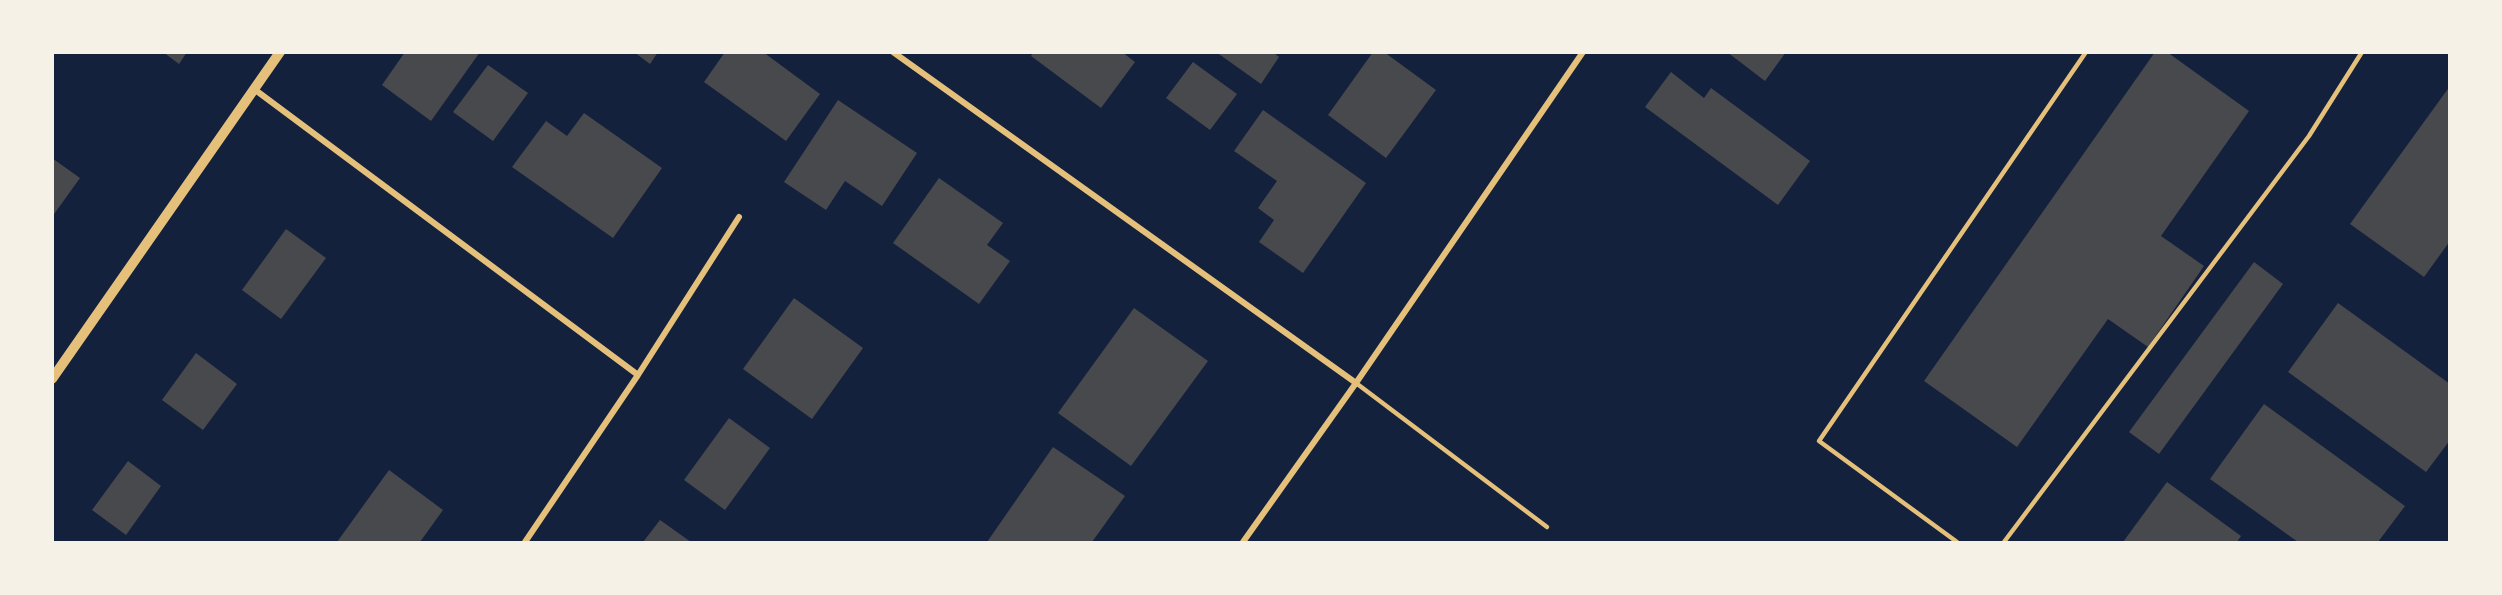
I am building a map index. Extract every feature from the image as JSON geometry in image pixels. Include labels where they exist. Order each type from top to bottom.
[{"type":"street","points":[[54,375],[280,52]]},
{"type":"street","points":[[893,52],[1356,382]]},
{"type":"street","points":[[1243,543],[1583,52]]},
{"type":"street","points":[[254,90],[638,375]]},
{"type":"street","points":[[525,543],[638,375],[739,217]]},
{"type":"lane","points":[[1957,543],[1819,441],[2086,52]]},
{"type":"lane","points":[[2004,543],[2309,135],[2362,52]]},
{"type":"lane","points":[[1356,382],[1547,527]]},
{"type":"building","points":[[163,52],[187,52],[179,64]]},
{"type":"building","points":[[405,52],[480,52],[431,121],[382,85]]},
{"type":"building","points":[[634,52],[658,52],[650,64]]},
{"type":"building","points":[[725,52],[763,52],[820,94],[786,141],[704,82]]},
{"type":"building","points":[[1033,52],[1122,52],[1135,62],[1101,108],[1031,56]]},
{"type":"building","points":[[1216,52],[1273,52],[1279,57],[1261,84]]},
{"type":"building","points":[[1373,52],[1384,52],[1436,90],[1386,158],[1328,115]]},
{"type":"building","points":[[1727,52],[1786,52],[1765,81]]},
{"type":"building","points":[[2155,52],[2167,52],[2249,111],[2161,236],[2204,266],[2148,347],[2108,319],[2017,447],[1924,381]]},
{"type":"building","points":[[1193,62],[1237,94],[1210,130],[1166,98]]},
{"type":"building","points":[[488,65],[528,93],[493,141],[453,112]]},
{"type":"building","points":[[1671,72],[1704,98],[1711,88],[1810,161],[1778,205],[1645,107]]},
{"type":"building","points":[[2450,86],[2450,241],[2424,277],[2350,224]]},
{"type":"building","points":[[838,100],[917,153],[882,206],[845,181],[826,210],[784,182]]},
{"type":"building","points":[[1263,110],[1366,183],[1303,273],[1259,242],[1274,220],[1258,208],[1277,181],[1234,151]]},
{"type":"building","points":[[584,113],[662,168],[613,238],[512,167],[546,121],[567,136]]},
{"type":"building","points":[[52,158],[80,178],[52,217]]},
{"type":"building","points":[[939,178],[1003,223],[987,245],[1010,261],[979,304],[893,243]]},
{"type":"building","points":[[286,229],[326,258],[281,319],[242,290]]},
{"type":"building","points":[[2254,262],[2283,284],[2159,454],[2129,432]]},
{"type":"building","points":[[794,298],[863,348],[812,419],[743,369]]},
{"type":"building","points":[[2338,303],[2450,384],[2450,440],[2426,472],[2288,372]]},
{"type":"building","points":[[1134,308],[1208,361],[1131,466],[1058,413]]},
{"type":"building","points":[[196,353],[237,384],[203,430],[162,400]]},
{"type":"building","points":[[2264,404],[2405,506],[2378,542],[2298,542],[2210,479]]},
{"type":"building","points":[[729,418],[770,448],[725,510],[684,480]]},
{"type":"building","points":[[1053,447],[1125,496],[1092,542],[987,542]]},
{"type":"building","points":[[128,461],[161,486],[126,535],[92,510]]},
{"type":"building","points":[[389,470],[443,510],[420,542],[337,542]]},
{"type":"building","points":[[2167,482],[2241,536],[2237,542],[2123,542]]},
{"type":"building","points":[[660,520],[691,542],[643,542]]}]
